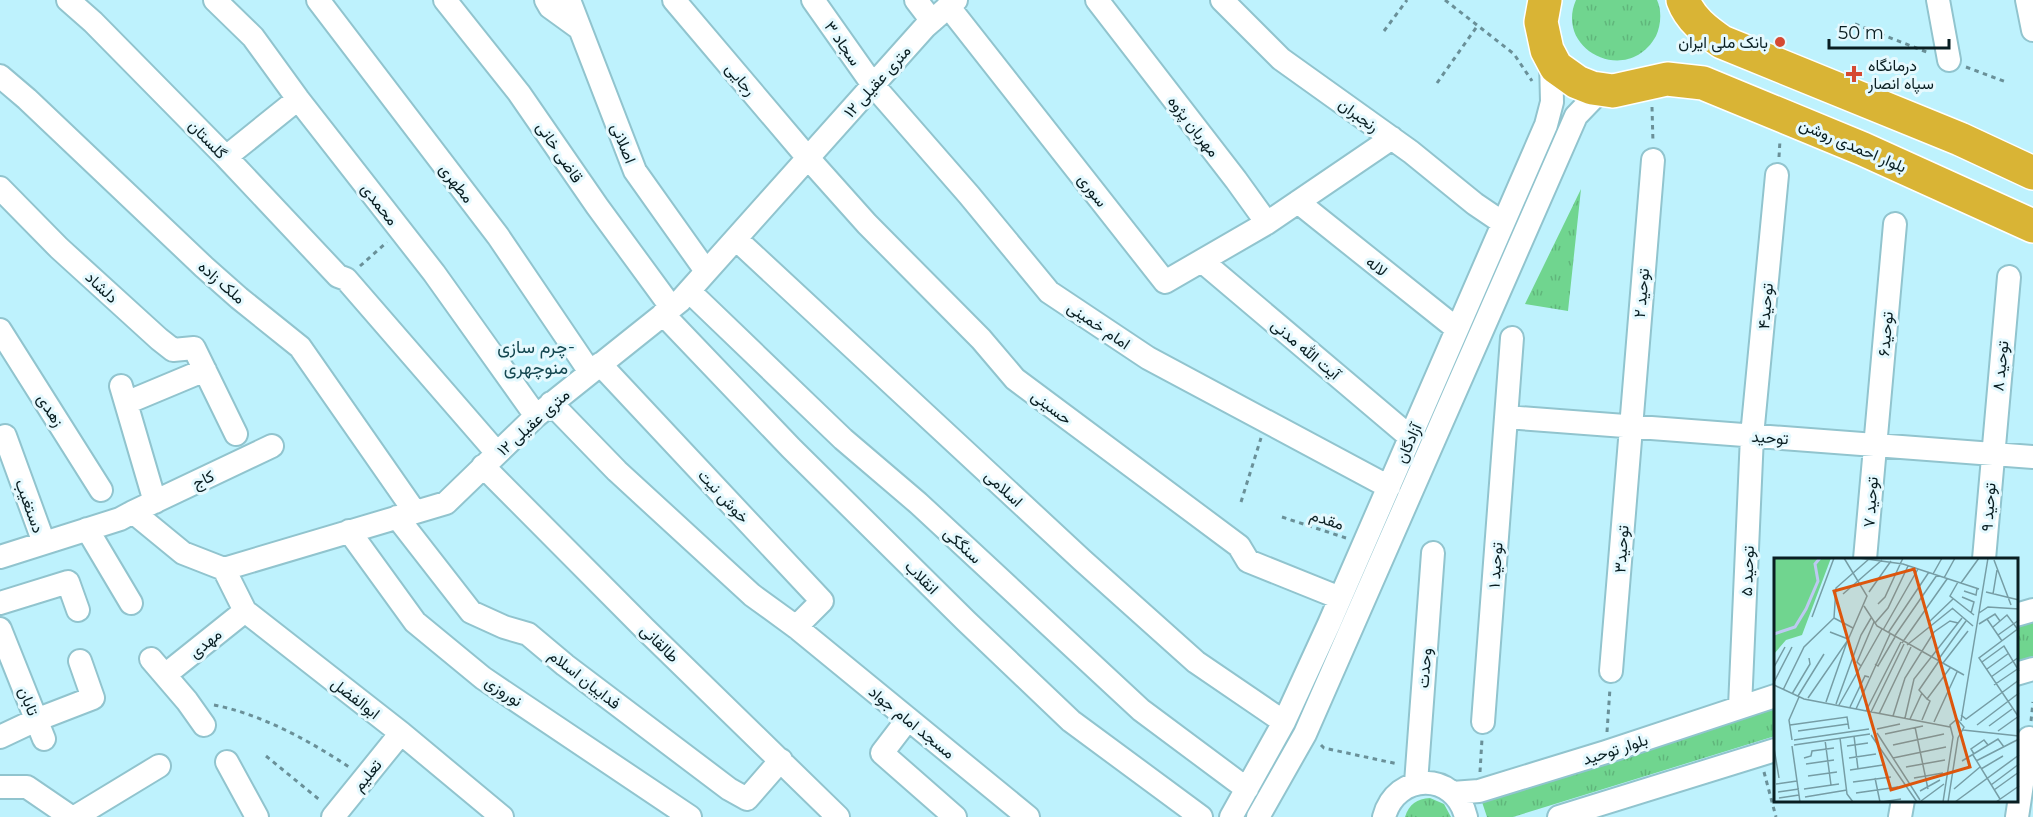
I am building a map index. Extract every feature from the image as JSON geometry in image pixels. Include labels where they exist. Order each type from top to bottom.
[{"type":"highway","points":[[1536,7],[1543,39],[1541,70],[1556,68],[1576,82],[1601,90]]},
{"type":"highway","points":[[1686,7],[1705,29],[1722,42],[1960,139],[2033,173]]},
{"type":"highway","name":"بلوار احمدی روشن","points":[[1601,90],[1613,91],[1660,80],[1703,83],[1782,114],[1942,183],[2033,226]]},
{"type":"highway","points":[[1863,149],[1878,106]]},
{"type":"highway","points":[[1942,183],[1960,139]]},
{"type":"street","name":"گلستان","points":[[68,0],[93,22],[226,157],[338,276],[346,279],[490,460]]},
{"type":"street","name":"محمدی","points":[[215,0],[253,37],[400,230],[543,409],[617,471],[752,595],[796,627]]},
{"type":"street","name":"مطهری","points":[[318,0],[498,236],[595,368]]},
{"type":"street","name":"قاضی خانی","points":[[445,0],[519,93],[667,311]]},
{"type":"street","points":[[546,0],[550,8],[579,28]]},
{"type":"street","name":"اصلانی","points":[[569,0],[635,171],[706,271]]},
{"type":"street","name":"رجایی","points":[[674,0],[808,158]]},
{"type":"street","name":"سجاد ۳","points":[[813,0],[873,85]]},
{"type":"street","points":[[916,0],[945,9]]},
{"type":"street","name":"مهربان پژوه","points":[[1096,0],[1267,223]]},
{"type":"street","name":"رنجبران","points":[[1222,0],[1281,59],[1392,138],[1475,204],[1503,223]]},
{"type":"street","points":[[1938,0],[1949,60]]},
{"type":"street","points":[[2027,0],[2033,30]]},
{"type":"street","name":"۱۲ متری عقیلی","points":[[224,569],[446,502],[543,409],[689,291],[873,85],[945,9]]},
{"type":"street","name":"سوری","points":[[945,9],[1166,282],[1267,223]]},
{"type":"street","name":"آزادگان","points":[[1258,817],[1305,734],[1339,629],[1340,598],[1546,125],[1552,102],[1541,70]]},
{"type":"street","name":"ملک زاده","points":[[0,76],[204,267],[300,346],[406,514]]},
{"type":"street","name":"امام خمینی","points":[[873,85],[969,195],[1049,292],[1148,358],[1389,487]]},
{"type":"street","name":"آزادگان","points":[[1231,817],[1339,629],[1576,116],[1601,90]]},
{"type":"street","points":[[226,157],[298,99]]},
{"type":"street","points":[[1267,223],[1392,138]]},
{"type":"street","name":"حسینی","points":[[808,158],[867,224],[981,339],[1015,380],[1239,546],[1248,561],[1340,598]]},
{"type":"street","name":"توحید ۲","points":[[1630,427],[1653,160]]},
{"type":"street","name":"توحید۴","points":[[1752,436],[1777,176]]},
{"type":"street","name":"دلشاد","points":[[0,188],[59,248],[159,339],[173,350],[194,348],[236,434]]},
{"type":"street","name":"لاله","points":[[1298,202],[1457,329]]},
{"type":"street","name":"توحید۶","points":[[1874,445],[1895,224]]},
{"type":"street","name":"اسلامی","points":[[736,239],[1073,552],[1196,662],[1284,722]]},
{"type":"street","name":"آیت الله مدنی","points":[[1202,261],[1410,437]]},
{"type":"street","name":"توحید ۸","points":[[1992,454],[2009,277]]},
{"type":"street","name":"سنگکی","points":[[689,291],[843,439],[918,503],[1141,710],[1247,789]]},
{"type":"street","name":"انقلاب","points":[[667,311],[800,456],[966,621],[1071,721],[1201,817]]},
{"type":"street","name":"زهدی","points":[[0,330],[101,490]]},
{"type":"street","name":"توحید ۱","points":[[1483,722],[1512,338]]},
{"type":"street","name":"خوش نیت","points":[[595,368],[822,600],[796,627]]},
{"type":"street","points":[[155,502],[124,394],[205,370]]},
{"type":"street","name":"توحید","points":[[1506,417],[2033,457]]},
{"type":"street","name":"توحید۳","points":[[1611,671],[1630,427]]},
{"type":"street","name":"دستغیب","points":[[4,436],[44,543]]},
{"type":"street","name":"توحید ۵","points":[[1740,707],[1752,436]]},
{"type":"street","name":"توحید ۷","points":[[1865,558],[1874,445]]},
{"type":"street","name":"کاج","points":[[133,512],[272,446]]},
{"type":"street","name":"توحید ۹","points":[[1984,558],[1992,454]]},
{"type":"street","name":"طالقانی","points":[[490,460],[645,629],[838,817]]},
{"type":"street","points":[[0,556],[120,519],[133,512],[183,553],[224,569]]},
{"type":"street","name":"فداییان اسلام","points":[[406,514],[471,612],[504,627],[528,634],[564,665],[729,789],[747,799],[781,760]]},
{"type":"street","points":[[87,529],[131,603]]},
{"type":"street","name":"نوروزی","points":[[349,531],[415,622],[483,678],[690,817]]},
{"type":"street","name":"وحدت","points":[[1416,783],[1433,554]]},
{"type":"street","name":"ابوالفضل","points":[[224,569],[244,611],[401,733],[497,815]]},
{"type":"street","points":[[0,603],[68,582],[78,610]]},
{"type":"street","points":[[2018,614],[2033,610]]},
{"type":"street","name":"مهدی","points":[[187,701],[158,667],[244,611]]},
{"type":"street","name":"مسجد امام جواد","points":[[796,627],[1028,817]]},
{"type":"street","name":"تابان","points":[[0,629],[40,730]]},
{"type":"street","points":[[0,737],[40,730],[93,698],[80,661]]},
{"type":"street","points":[[2018,673],[2033,669]]},
{"type":"street","name":"بلوار توحید","points":[[1452,793],[1479,791],[1774,696]]},
{"type":"street","points":[[187,701],[204,725]]},
{"type":"street","points":[[908,718],[882,753],[955,817]]},
{"type":"street","name":"تعلیم","points":[[335,815],[401,733]]},
{"type":"street","points":[[2017,817],[2029,738]]},
{"type":"street","points":[[1559,817],[1767,752]]},
{"type":"street","points":[[226,762],[257,817]]},
{"type":"street","points":[[0,788],[27,787],[73,817],[159,766]]},
{"type":"street","points":[[1384,817],[1386,807],[1393,796],[1403,788],[1416,783],[1429,782],[1441,785],[1452,793],[1461,803],[1466,817]]},
{"type":"street","points":[[1900,817],[1903,802]]},
{"type":"path","points":[[1384,31],[1407,0]]},
{"type":"path","points":[[1445,0],[1514,54],[1541,70]]},
{"type":"path","points":[[1437,83],[1478,25]]},
{"type":"path","points":[[1653,160],[1660,80]]},
{"type":"path","points":[[1777,176],[1782,114]]},
{"type":"path","points":[[346,279],[400,230]]},
{"type":"path","points":[[1241,502],[1266,422]]},
{"type":"path","name":"مقدم","points":[[1282,517],[1364,544]]},
{"type":"path","points":[[1606,752],[1611,671]]},
{"type":"path","points":[[187,701],[220,706],[271,724],[314,743],[366,778]]},
{"type":"path","points":[[1479,791],[1483,722]]},
{"type":"path","points":[[1305,734],[1324,748],[1396,763],[1416,783]]},
{"type":"path","points":[[1767,752],[1776,817]]},
{"type":"path","points":[[266,756],[335,815]]},
{"type":"green space","points":[[1576,0],[1657,0],[1660,18],[1656,36],[1644,51],[1629,59],[1613,60],[1597,56],[1584,47],[1575,34],[1572,18]]},
{"type":"green space","points":[[1581,189],[1568,311],[1525,304]]},
{"type":"green space","points":[[2033,620],[2033,656],[2018,661],[2018,625]]},
{"type":"green space","points":[[1774,702],[1774,736],[1513,817],[1487,817],[1480,796]]},
{"type":"green space","points":[[1430,798],[1444,804],[1451,817],[1405,817],[1414,803]]},
{"type":"place","name":"بانک ملی ایران","points":[[1780,42]]},
{"type":"place","name":"درمانگاه سپاه انصار","points":[[1854,74]]},
{"type":"district","name":"چرم سازی- منوچهری","points":[[536,357]]}]
